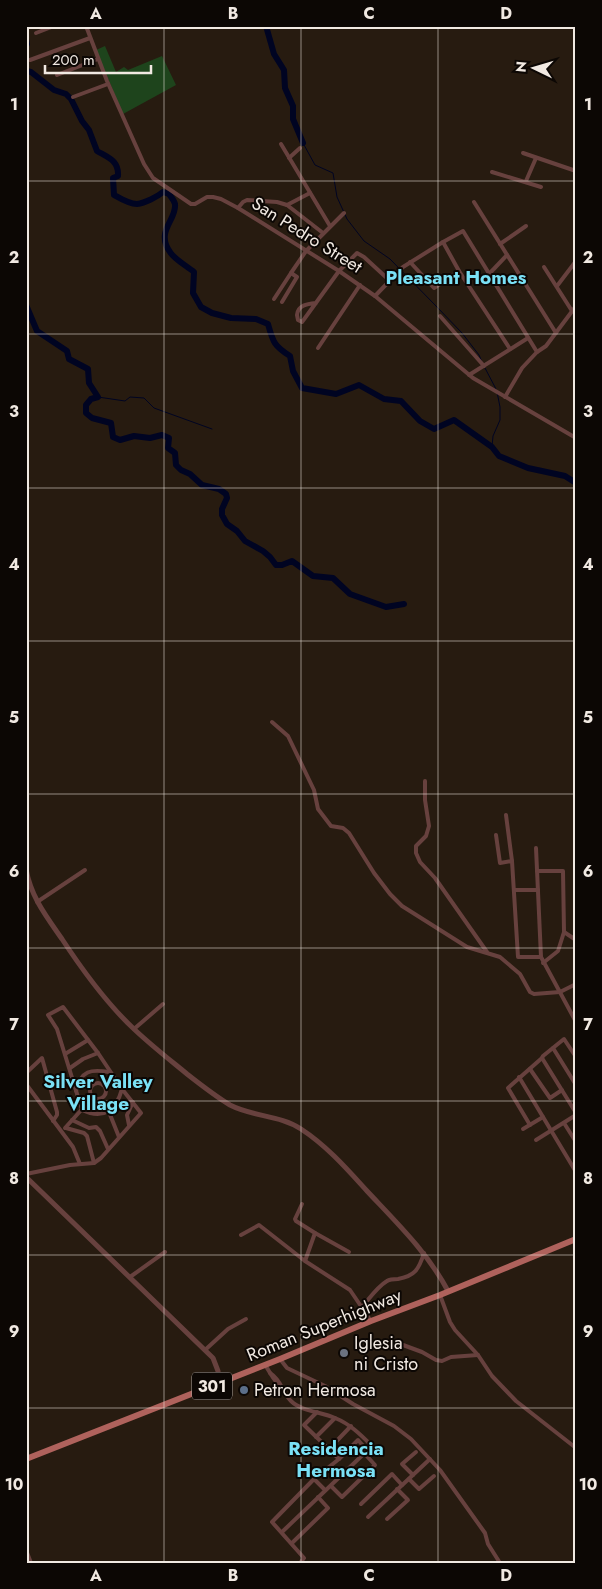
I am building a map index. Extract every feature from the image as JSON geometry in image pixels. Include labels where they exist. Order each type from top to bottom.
[{"type":"main road","name":"Roman Superhighway","points":[[26,1459],[280,1360],[371,1321],[576,1239]]},
{"type":"street","points":[[36,33],[54,26]]},
{"type":"street","name":"San Pedro Street","points":[[86,26],[108,84],[144,164],[153,178],[190,204],[195,204],[207,197],[213,196],[221,198],[238,208],[360,285],[469,375],[576,438]]},
{"type":"street","points":[[30,60],[90,38]]},
{"type":"street","points":[[57,75],[98,59]]},
{"type":"street","points":[[73,98],[108,84]]},
{"type":"street","points":[[281,144],[330,226]]},
{"type":"street","points":[[289,158],[300,148]]},
{"type":"street","points":[[523,153],[576,171]]},
{"type":"street","points":[[526,182],[536,158]]},
{"type":"street","points":[[492,172],[541,187]]},
{"type":"street","points":[[287,205],[310,194]]},
{"type":"street","points":[[238,208],[247,200],[277,202],[287,205],[323,233]]},
{"type":"street","points":[[474,202],[556,333]]},
{"type":"street","points":[[274,299],[306,250],[344,213]]},
{"type":"street","points":[[500,244],[526,226]]},
{"type":"street","points":[[375,296],[389,280],[410,262],[463,231],[537,352]]},
{"type":"street","points":[[443,242],[510,349]]},
{"type":"street","points":[[316,303],[304,305],[300,308],[297,315],[299,321],[303,321],[316,303],[339,271],[356,253],[359,253],[389,280]]},
{"type":"street","points":[[489,274],[507,255]]},
{"type":"street","points":[[557,286],[576,261]]},
{"type":"street","points":[[410,262],[434,288],[460,271]]},
{"type":"street","points":[[544,267],[572,311]]},
{"type":"street","points":[[282,302],[297,277],[291,272]]},
{"type":"street","points":[[318,348],[360,285]]},
{"type":"street","points":[[505,397],[522,368],[537,352],[546,346],[576,306]]},
{"type":"street","points":[[440,316],[484,366]]},
{"type":"street","points":[[469,375],[528,338]]},
{"type":"street","points":[[272,722],[284,731],[294,748],[314,790],[320,813],[331,826],[343,828],[349,833],[374,873],[395,900],[462,944],[500,957],[515,969],[532,993],[537,995],[560,992],[576,984]]},
{"type":"street","points":[[425,781],[424,800],[429,826],[426,836],[416,846],[416,853],[420,862],[435,878],[487,952]]},
{"type":"street","points":[[506,815],[512,861],[518,957],[541,957]]},
{"type":"street","points":[[496,835],[500,863],[512,861]]},
{"type":"street","points":[[536,848],[541,957],[543,964],[576,1022]]},
{"type":"street","points":[[26,869],[36,902],[76,960],[110,1003],[134,1029],[178,1067],[224,1101],[250,1113],[294,1124],[314,1138],[346,1167],[424,1253],[448,1291]]},
{"type":"street","points":[[36,902],[85,870]]},
{"type":"street","points":[[537,871],[563,871],[564,932],[558,951],[543,964]]},
{"type":"street","points":[[514,890],[538,890]]},
{"type":"street","points":[[564,932],[576,940]]},
{"type":"street","points":[[134,1029],[163,1004]]},
{"type":"street","points":[[26,1176],[70,1164],[94,1163],[101,1158],[141,1113],[63,1007],[48,1016],[57,1029],[82,1110],[97,1115],[109,1112],[116,1103],[122,1089]]},
{"type":"street","points":[[530,1125],[508,1088],[564,1039],[576,1057]]},
{"type":"street","points":[[65,1054],[88,1040]]},
{"type":"street","points":[[553,1048],[576,1085]]},
{"type":"street","points":[[70,1068],[83,1058],[98,1053]]},
{"type":"street","points":[[26,1072],[42,1058],[57,1112],[53,1121]]},
{"type":"street","points":[[536,1140],[576,1114],[542,1058]]},
{"type":"street","points":[[530,1068],[550,1098],[562,1090]]},
{"type":"street","points":[[76,1091],[78,1083],[85,1073],[91,1070],[111,1074]]},
{"type":"street","points":[[103,1085],[111,1074]]},
{"type":"street","points":[[520,1077],[576,1172]]},
{"type":"street","points":[[26,1084],[73,1147],[80,1164]]},
{"type":"street","points":[[94,1085],[103,1085],[106,1090],[104,1096],[99,1099],[93,1097],[90,1092],[94,1085]]},
{"type":"street","points":[[62,1132],[93,1097]]},
{"type":"street","points":[[130,1125],[127,1115],[134,1102]]},
{"type":"street","points":[[109,1112],[119,1137]]},
{"type":"street","points":[[523,1129],[543,1117]]},
{"type":"street","points":[[72,1120],[89,1128],[96,1127],[100,1130],[108,1149]]},
{"type":"street","points":[[564,1123],[576,1142]]},
{"type":"street","points":[[66,1128],[87,1136],[94,1163]]},
{"type":"street","points":[[26,1176],[213,1358],[217,1366],[219,1383]]},
{"type":"street","points":[[302,1204],[295,1218],[296,1221],[349,1252]]},
{"type":"street","points":[[242,1235],[258,1225],[304,1262],[350,1290],[371,1321]]},
{"type":"street","points":[[304,1262],[315,1233]]},
{"type":"street","points":[[130,1278],[165,1252]]},
{"type":"street","points":[[362,1307],[387,1281],[414,1273],[420,1265],[424,1253]]},
{"type":"street","points":[[440,1295],[454,1330],[478,1355],[492,1376],[516,1401],[576,1448]]},
{"type":"street","points":[[205,1350],[228,1329],[246,1319]]},
{"type":"street","points":[[403,1345],[436,1360],[478,1355]]},
{"type":"street","points":[[280,1360],[287,1368],[326,1386],[352,1404],[394,1426],[411,1439],[440,1470],[485,1533],[488,1544],[500,1563]]},
{"type":"street","points":[[265,1365],[270,1373],[281,1383],[291,1400],[300,1406],[335,1418],[351,1426],[372,1446],[282,1532]]},
{"type":"street","points":[[317,1412],[304,1425],[339,1459]]},
{"type":"street","points":[[316,1438],[335,1418]]},
{"type":"street","points":[[328,1449],[351,1426]]},
{"type":"street","points":[[300,1563],[304,1558],[272,1522],[314,1479],[339,1459],[358,1440],[375,1465],[342,1497],[331,1486]]},
{"type":"street","points":[[413,1475],[402,1464],[416,1452]]},
{"type":"street","points":[[368,1517],[430,1459]]},
{"type":"street","points":[[360,1504],[392,1474],[402,1485]]},
{"type":"street","points":[[409,1478],[419,1489],[434,1476]]},
{"type":"street","points":[[314,1479],[325,1490]]},
{"type":"street","points":[[387,1519],[408,1500],[397,1489]]},
{"type":"street","points":[[292,1543],[328,1508],[318,1497]]},
{"type":"street","points":[[26,1550],[31,1563]]},
{"type":"green space","points":[[105,46],[116,72],[124,67],[128,70],[162,56],[176,85],[123,114],[96,50]]},
{"type":"waterway","points":[[266,26],[274,54],[284,70],[285,88],[293,106],[293,119],[303,143]]},
{"type":"waterway","points":[[26,39],[26,46]]},
{"type":"waterway","points":[[26,71],[31,72],[54,90],[66,94],[71,99],[82,121],[89,130],[97,151],[112,160],[117,167],[118,176],[113,178],[114,195],[137,204],[151,200],[163,192],[169,194],[175,203],[175,210],[166,232],[166,245],[175,258],[194,272],[193,293],[201,307],[212,313],[231,318],[256,319],[268,324],[275,343],[290,356],[293,371],[302,388],[336,394],[359,385],[384,399],[401,401],[420,421],[434,429],[454,420],[492,447],[499,456],[528,468],[565,476],[576,483]]},
{"type":"waterway","points":[[303,143],[315,165],[333,173],[337,197],[347,219],[364,241],[390,259],[436,306],[462,333],[479,355],[482,362]]},
{"type":"waterway","points":[[26,305],[37,331],[67,351],[69,359],[88,369],[89,383],[98,397],[91,399],[86,405],[86,413],[92,418],[111,423],[113,437],[120,440],[134,436],[150,438],[162,435],[169,438],[168,448],[175,453],[176,465],[202,485],[219,489],[226,494],[227,498],[222,509],[222,515],[227,524],[237,531],[245,541],[263,551],[276,565],[292,561],[313,576],[333,578],[350,594],[386,607],[404,604]]},
{"type":"waterway","points":[[485,368],[496,389]]},
{"type":"waterway","points":[[492,447],[493,436],[500,420],[497,392]]},
{"type":"waterway","points":[[98,397],[125,401],[130,397],[144,398],[154,408],[212,429]]},
{"type":"place","name":"Iglesia ni Cristo","points":[[344,1353]]},
{"type":"place","name":"Petron Hermosa","points":[[244,1390]]},
{"type":"district","name":"Pleasant Homes","points":[[456,277]]},
{"type":"district","name":"Silver Valley Village","points":[[98,1092]]},
{"type":"district","name":"Residencia Hermosa","points":[[336,1459]]}]
